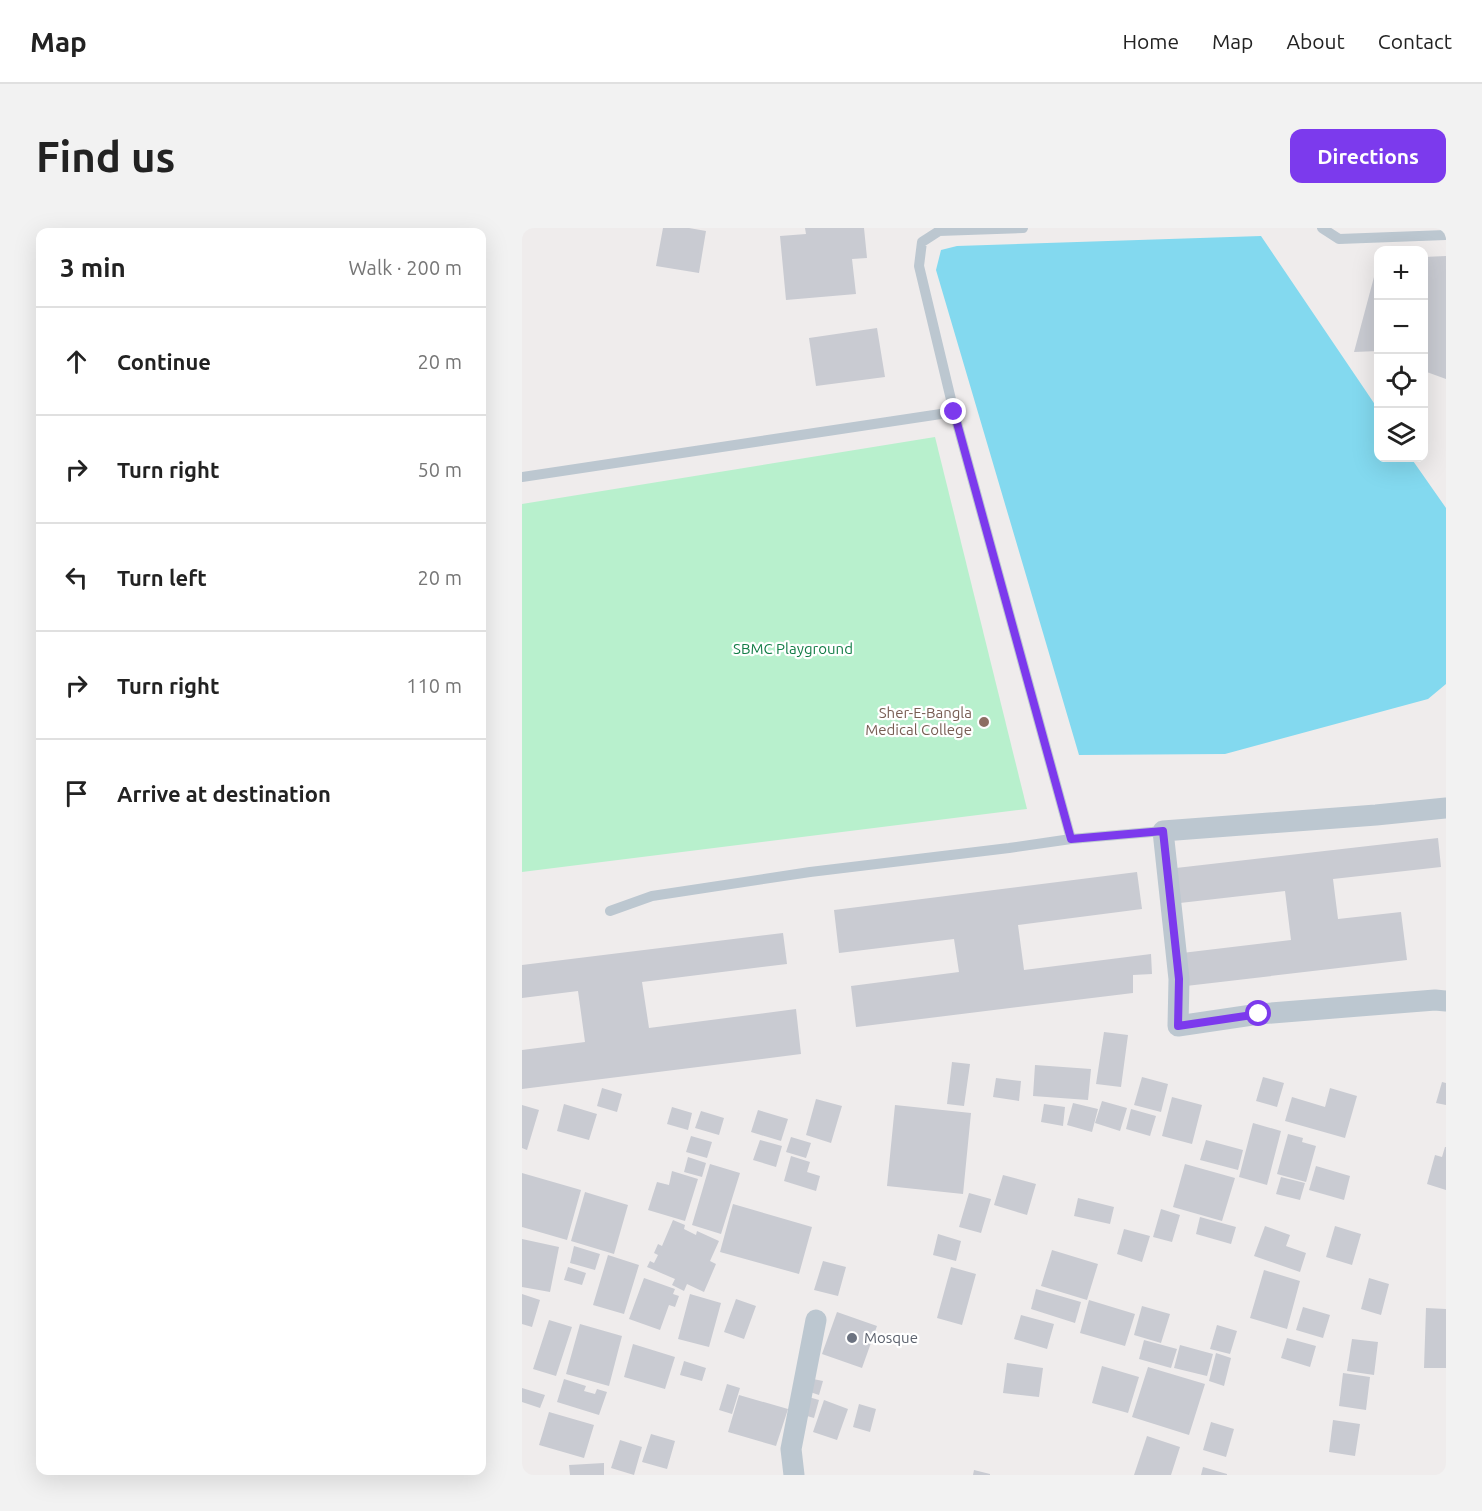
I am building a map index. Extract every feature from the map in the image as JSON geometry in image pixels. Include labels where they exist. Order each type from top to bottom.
[{"type":"street","points":[[1446,808],[1163,831],[1179,979],[1178,1026],[1259,1014],[1446,1001]]},
{"type":"street","points":[[794,1475],[791,1449],[816,1320]]},
{"type":"lane","points":[[1023,228],[939,231],[922,242],[919,266],[954,412],[1071,839]]},
{"type":"lane","points":[[1322,228],[1340,239],[1446,235]]},
{"type":"lane","points":[[522,477],[954,412]]},
{"type":"lane","points":[[610,911],[652,896],[810,872],[1071,839],[1163,831]]},
{"type":"green space","name":"SBMC Playground","points":[[935,437],[1027,809],[522,872],[522,504]]},
{"type":"water","points":[[1261,236],[1374,403],[1374,462],[1414,462],[1446,508],[1446,684],[1428,699],[1225,754],[1079,755],[936,270],[941,250],[957,246]]},
{"type":"building","points":[[663,228],[689,228],[706,231],[699,273],[656,266]]},
{"type":"building","points":[[805,228],[864,228],[867,258],[852,259],[856,294],[786,300],[780,236],[806,234]]},
{"type":"building","points":[[1446,256],[1446,379],[1428,372],[1428,257]]},
{"type":"building","points":[[1374,277],[1374,351],[1354,352]]},
{"type":"building","points":[[877,328],[885,377],[816,386],[809,338]]},
{"type":"building","points":[[1438,838],[1441,867],[1333,879],[1338,919],[1401,912],[1407,960],[1186,986],[1182,953],[1291,940],[1285,891],[1180,903],[1176,868]]},
{"type":"building","points":[[1137,872],[1142,909],[1018,925],[1024,970],[1151,954],[1152,974],[1133,975],[1133,993],[856,1027],[851,986],[959,972],[954,939],[839,953],[834,910]]},
{"type":"building","points":[[783,933],[787,964],[642,982],[649,1028],[796,1009],[801,1054],[522,1089],[522,1050],[585,1042],[578,991],[522,998],[522,965]]},
{"type":"building","points":[[1104,1032],[1128,1035],[1121,1087],[1096,1084]]},
{"type":"building","points":[[952,1062],[970,1064],[964,1106],[947,1104]]},
{"type":"building","points":[[1035,1065],[1091,1069],[1088,1100],[1033,1096]]},
{"type":"building","points":[[1142,1077],[1168,1084],[1161,1112],[1134,1105]]},
{"type":"building","points":[[1263,1077],[1284,1083],[1277,1107],[1256,1101]]},
{"type":"building","points":[[996,1078],[1021,1081],[1019,1101],[993,1097]]},
{"type":"building","points":[[1442,1082],[1446,1083],[1446,1105],[1436,1103]]},
{"type":"building","points":[[602,1088],[622,1094],[617,1112],[597,1106]]},
{"type":"building","points":[[1330,1088],[1357,1096],[1345,1138],[1285,1121],[1292,1097],[1325,1107]]},
{"type":"building","points":[[1172,1097],[1202,1105],[1192,1144],[1162,1136]]},
{"type":"building","points":[[816,1099],[842,1106],[831,1143],[806,1135]]},
{"type":"building","points":[[1102,1101],[1127,1108],[1120,1131],[1095,1123]]},
{"type":"building","points":[[1073,1103],[1098,1109],[1092,1132],[1067,1125]]},
{"type":"building","points":[[564,1104],[597,1114],[589,1140],[557,1131]]},
{"type":"building","points":[[1044,1104],[1065,1107],[1063,1126],[1041,1122]]},
{"type":"building","points":[[522,1105],[539,1110],[527,1150],[522,1148]]},
{"type":"building","points":[[895,1105],[971,1113],[963,1194],[887,1186]]},
{"type":"building","points":[[672,1107],[692,1113],[688,1130],[667,1124]]},
{"type":"building","points":[[1131,1109],[1156,1116],[1150,1136],[1126,1129]]},
{"type":"building","points":[[758,1110],[788,1119],[781,1141],[751,1132]]},
{"type":"building","points":[[701,1111],[724,1118],[719,1135],[695,1128]]},
{"type":"building","points":[[1253,1123],[1281,1131],[1267,1185],[1239,1177]]},
{"type":"building","points":[[1288,1134],[1303,1138],[1302,1142],[1316,1146],[1306,1182],[1277,1174]]},
{"type":"building","points":[[691,1136],[712,1142],[707,1158],[686,1152]]},
{"type":"building","points":[[791,1137],[811,1143],[806,1158],[786,1152]]},
{"type":"building","points":[[760,1140],[782,1146],[776,1167],[753,1160]]},
{"type":"building","points":[[1206,1140],[1243,1150],[1238,1170],[1200,1160]]},
{"type":"building","points":[[1445,1147],[1446,1190],[1427,1184],[1435,1155],[1442,1157]]},
{"type":"building","points":[[791,1156],[810,1162],[807,1172],[820,1176],[816,1191],[784,1181]]},
{"type":"building","points":[[688,1157],[706,1163],[702,1177],[684,1172]]},
{"type":"building","points":[[710,1164],[740,1173],[721,1234],[692,1225]]},
{"type":"building","points":[[1185,1164],[1235,1178],[1222,1221],[1173,1207]]},
{"type":"building","points":[[1316,1166],[1350,1176],[1344,1200],[1309,1190]]},
{"type":"building","points":[[672,1171],[698,1179],[685,1221],[648,1210],[657,1182],[669,1185]]},
{"type":"building","points":[[522,1173],[581,1190],[567,1240],[522,1227]]},
{"type":"building","points":[[1003,1175],[1036,1184],[1027,1215],[994,1205]]},
{"type":"building","points":[[1281,1177],[1305,1183],[1300,1200],[1276,1194]]},
{"type":"building","points":[[585,1192],[628,1205],[614,1254],[571,1241]]},
{"type":"building","points":[[969,1193],[991,1199],[981,1233],[959,1227]]},
{"type":"building","points":[[1078,1198],[1114,1207],[1110,1224],[1074,1216]]},
{"type":"building","points":[[733,1204],[812,1227],[799,1274],[720,1252]]},
{"type":"building","points":[[1161,1209],[1180,1215],[1172,1242],[1153,1237]]},
{"type":"building","points":[[1200,1217],[1236,1227],[1231,1244],[1196,1234]]},
{"type":"building","points":[[673,1220],[685,1225],[684,1229],[696,1235],[697,1231],[719,1241],[710,1261],[716,1264],[704,1292],[687,1284],[684,1291],[672,1285],[675,1279],[647,1267],[650,1261],[654,1263],[658,1255],[654,1253],[658,1244],[662,1246]]},
{"type":"building","points":[[1265,1226],[1290,1235],[1286,1246],[1306,1253],[1300,1272],[1254,1256]]},
{"type":"building","points":[[1335,1226],[1361,1234],[1352,1265],[1326,1257]]},
{"type":"building","points":[[1124,1229],[1150,1236],[1142,1262],[1117,1254]]},
{"type":"building","points":[[938,1234],[961,1241],[956,1261],[933,1255]]},
{"type":"building","points":[[522,1239],[559,1247],[550,1292],[522,1287]]},
{"type":"building","points":[[574,1246],[600,1254],[595,1270],[570,1263]]},
{"type":"building","points":[[1052,1250],[1098,1264],[1087,1300],[1041,1286]]},
{"type":"building","points":[[608,1255],[639,1265],[624,1314],[593,1305]]},
{"type":"building","points":[[823,1261],[846,1267],[838,1296],[814,1290]]},
{"type":"building","points":[[568,1267],[586,1273],[582,1285],[564,1280]]},
{"type":"building","points":[[951,1267],[976,1274],[962,1325],[937,1318]]},
{"type":"building","points":[[1264,1270],[1300,1281],[1287,1329],[1250,1318]]},
{"type":"building","points":[[644,1278],[675,1289],[673,1294],[679,1296],[675,1307],[669,1305],[660,1330],[629,1319]]},
{"type":"building","points":[[1369,1278],[1389,1284],[1381,1315],[1361,1309]]},
{"type":"building","points":[[1036,1289],[1081,1302],[1075,1323],[1031,1309]]},
{"type":"building","points":[[522,1294],[540,1300],[532,1327],[522,1324]]},
{"type":"building","points":[[690,1294],[721,1303],[709,1347],[678,1339]]},
{"type":"building","points":[[736,1299],[756,1306],[744,1339],[724,1332]]},
{"type":"building","points":[[1089,1300],[1135,1314],[1125,1346],[1080,1333]]},
{"type":"building","points":[[1142,1306],[1170,1314],[1161,1343],[1134,1335]]},
{"type":"building","points":[[1303,1307],[1330,1315],[1323,1338],[1296,1330]]},
{"type":"building","points":[[1426,1308],[1446,1309],[1446,1368],[1424,1368]]},
{"type":"building","points":[[837,1312],[877,1326],[862,1368],[822,1354]]},
{"type":"building","points":[[1021,1315],[1054,1324],[1047,1349],[1014,1339]]},
{"type":"building","points":[[549,1320],[572,1327],[556,1376],[533,1369]]},
{"type":"building","points":[[580,1324],[622,1336],[609,1386],[566,1374]]},
{"type":"building","points":[[1217,1325],[1237,1331],[1230,1354],[1210,1349]]},
{"type":"building","points":[[1287,1338],[1316,1346],[1310,1367],[1281,1358]]},
{"type":"building","points":[[1352,1339],[1378,1342],[1374,1375],[1347,1371]]},
{"type":"building","points":[[1144,1340],[1177,1349],[1171,1368],[1139,1359]]},
{"type":"building","points":[[633,1344],[675,1357],[665,1389],[624,1377]]},
{"type":"building","points":[[1180,1345],[1213,1354],[1207,1376],[1174,1368]]},
{"type":"building","points":[[1216,1353],[1231,1358],[1224,1386],[1209,1381]]},
{"type":"building","points":[[684,1361],[706,1368],[702,1381],[680,1375]]},
{"type":"building","points":[[1007,1363],[1043,1368],[1039,1397],[1003,1393]]},
{"type":"building","points":[[1102,1366],[1139,1377],[1128,1413],[1092,1403]]},
{"type":"building","points":[[1148,1367],[1205,1384],[1189,1435],[1132,1417]]},
{"type":"building","points":[[1343,1373],[1370,1377],[1366,1410],[1339,1406]]},
{"type":"building","points":[[564,1379],[586,1386],[584,1391],[595,1394],[597,1389],[607,1392],[599,1415],[557,1402]]},
{"type":"building","points":[[813,1379],[823,1381],[819,1395],[810,1392]]},
{"type":"building","points":[[727,1384],[740,1388],[732,1414],[719,1410]]},
{"type":"building","points":[[522,1388],[545,1395],[540,1408],[522,1402]]},
{"type":"building","points":[[739,1395],[788,1409],[776,1446],[728,1432]]},
{"type":"building","points":[[805,1396],[819,1400],[814,1418],[800,1414]]},
{"type":"building","points":[[824,1400],[848,1409],[837,1440],[813,1432]]},
{"type":"building","points":[[859,1404],[876,1409],[870,1432],[853,1427]]},
{"type":"building","points":[[549,1412],[594,1425],[584,1458],[539,1445]]},
{"type":"building","points":[[1333,1420],[1360,1424],[1355,1456],[1329,1452]]},
{"type":"building","points":[[1211,1422],[1234,1429],[1226,1457],[1203,1450]]},
{"type":"building","points":[[651,1434],[675,1441],[667,1469],[642,1462]]},
{"type":"building","points":[[1147,1436],[1180,1447],[1171,1475],[1134,1475]]},
{"type":"building","points":[[620,1440],[642,1447],[634,1475],[611,1468]]},
{"type":"building","points":[[604,1463],[604,1475],[570,1475],[569,1465]]},
{"type":"building","points":[[1203,1467],[1227,1474],[1227,1475],[1201,1475]]},
{"type":"building","points":[[974,1470],[990,1474],[990,1475],[973,1475]]},
{"type":"place","name":"Sher-E-Bangla Medical College","points":[[984,722]]},
{"type":"place","name":"Mosque","points":[[852,1338]]},
{"type":"route","points":[[954,412],[1071,839],[1163,831],[1179,979],[1178,1026],[1259,1014]]}]
